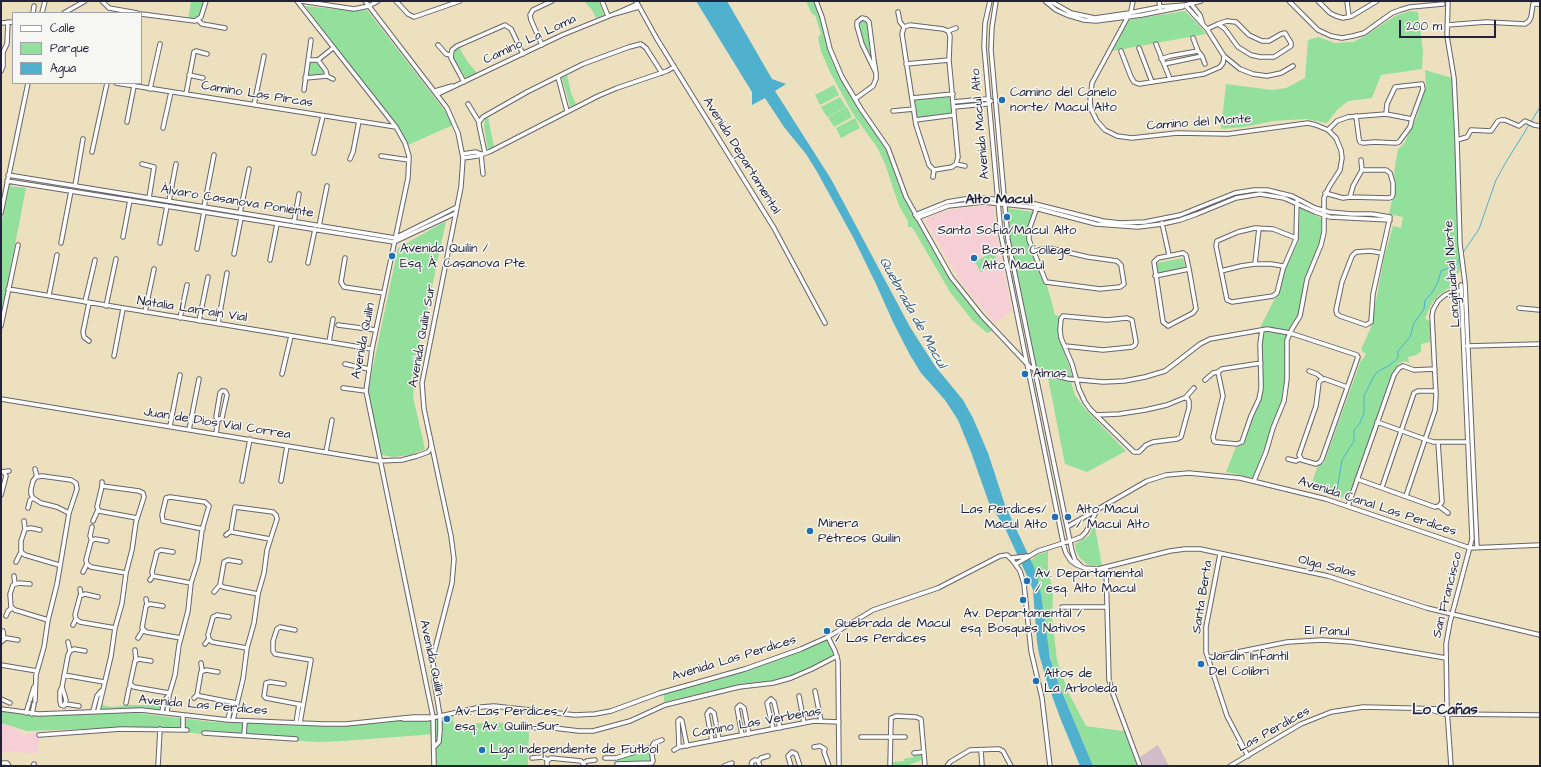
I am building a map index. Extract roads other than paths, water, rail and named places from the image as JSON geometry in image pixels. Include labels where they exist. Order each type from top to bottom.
[{"type":"street","points":[[42,12],[45,1]]},
{"type":"street","points":[[66,12],[84,1]]},
{"type":"street","points":[[103,1],[110,8],[132,12]]},
{"type":"street","points":[[142,14],[191,22],[198,20],[201,17],[205,1]]},
{"type":"street","name":"Avenida Quilín","points":[[297,1],[396,128],[405,143],[409,160],[408,178],[368,369],[366,391],[379,461],[433,717],[434,766]]},
{"type":"street","points":[[300,1],[348,8],[369,6],[378,1]]},
{"type":"street","name":"Avenida Quilín Sur","points":[[365,1],[438,94],[447,108],[455,125],[462,156],[462,177],[456,213],[423,376],[423,400],[452,543],[454,565],[452,583],[434,651],[433,672],[440,716],[440,739],[434,746]]},
{"type":"street","points":[[396,1],[412,16],[418,16],[460,1]]},
{"type":"street","points":[[401,1],[406,11]]},
{"type":"street","points":[[542,44],[531,20],[530,13],[552,1]]},
{"type":"street","points":[[602,1],[608,16]]},
{"type":"street","points":[[816,1],[821,12],[833,58],[855,99],[888,148],[901,186],[916,217],[958,288],[985,320],[1028,365],[1035,370],[1076,380],[1113,382],[1151,376],[1169,368],[1207,340],[1274,329],[1357,355],[1358,359],[1322,461],[1316,464],[1300,459],[1296,461],[1288,459]]},
{"type":"street","name":"Avenida Macul Alto","points":[[990,1],[984,37],[1003,250],[1064,543],[1069,558],[1074,564],[1082,567]]},
{"type":"street","name":"Avenida Macul Alto","points":[[996,1],[991,42],[1008,240],[1070,541],[1074,558],[1082,567]]},
{"type":"street","points":[[1045,1],[1062,13],[1084,20],[1102,21],[1126,18],[1160,9]]},
{"type":"street","points":[[1050,1],[1066,11],[1087,17],[1104,17],[1191,4],[1201,1]]},
{"type":"street","name":"Camino del Monte","points":[[1133,1],[1129,13],[1094,76],[1091,88],[1090,100],[1093,113],[1099,124],[1109,132],[1117,136],[1128,138],[1177,132],[1228,134],[1308,123],[1328,130]]},
{"type":"street","points":[[1159,1],[1160,9]]},
{"type":"street","points":[[1289,1],[1321,32],[1342,38],[1364,32],[1392,13],[1400,10],[1410,7],[1443,4]]},
{"type":"street","points":[[1318,1],[1333,15],[1341,18],[1349,17],[1358,13],[1377,1]]},
{"type":"street","points":[[1347,1],[1349,17]]},
{"type":"street","name":"Longitudinal Norte","points":[[1448,1],[1447,25],[1448,42],[1454,78],[1460,244],[1465,283],[1477,547]]},
{"type":"street","name":"Camino La Loma","points":[[438,94],[542,44],[637,4]]},
{"type":"street","name":"Avenida Departamental","points":[[637,4],[674,67],[774,228],[825,323]]},
{"type":"street","points":[[1191,4],[1200,15],[1204,25]]},
{"type":"street","points":[[1447,25],[1486,22],[1525,24],[1531,17],[1533,4],[1540,4]]},
{"type":"street","points":[[1184,5],[1207,28],[1224,56],[1240,69],[1258,75],[1276,74],[1293,66]]},
{"type":"street","points":[[33,12],[34,6]]},
{"type":"street","points":[[898,12],[900,22],[904,27]]},
{"type":"street","points":[[855,99],[874,85],[876,79],[876,73],[869,22],[862,18],[858,20],[857,26],[862,44],[876,73]]},
{"type":"street","points":[[198,20],[202,24],[225,28]]},
{"type":"street","points":[[1207,28],[1218,24],[1227,21],[1234,22],[1240,25],[1252,37],[1262,40],[1269,40],[1284,33],[1291,43],[1291,46],[1274,57],[1255,56],[1238,47],[1225,29],[1218,24]]},
{"type":"street","points":[[1,71],[3,66],[3,52],[7,44],[8,22]]},
{"type":"street","points":[[1,23],[12,22]]},
{"type":"street","points":[[464,82],[451,60],[450,55],[452,50],[457,46],[500,25],[506,25],[511,29],[523,54]]},
{"type":"street","points":[[904,27],[910,25],[948,31],[956,28]]},
{"type":"street","points":[[904,27],[902,34],[915,120],[929,165],[934,170]]},
{"type":"street","points":[[934,170],[952,167],[956,164],[958,157],[949,60],[950,36],[948,31]]},
{"type":"street","points":[[1193,38],[1198,51],[1202,56],[1204,64]]},
{"type":"street","points":[[304,90],[311,40]]},
{"type":"street","points":[[150,88],[160,44]]},
{"type":"street","points":[[479,122],[483,117],[492,111],[599,58],[641,44],[646,48],[662,73]]},
{"type":"street","points":[[1156,44],[1170,79]]},
{"type":"street","points":[[438,45],[445,53],[450,55]]},
{"type":"street","points":[[308,60],[318,60],[333,48]]},
{"type":"street","points":[[1139,48],[1152,82]]},
{"type":"street","points":[[1121,50],[1131,77],[1134,82],[1139,84],[1208,73],[1220,67],[1224,61],[1224,56]]},
{"type":"street","points":[[186,94],[194,52],[196,51],[207,54]]},
{"type":"street","points":[[1161,59],[1198,51]]},
{"type":"street","points":[[254,105],[264,56]]},
{"type":"street","points":[[1164,64],[1202,56]]},
{"type":"street","points":[[318,60],[326,71],[327,76]]},
{"type":"street","points":[[906,64],[949,60]]},
{"type":"street","points":[[462,156],[477,156],[482,154],[567,111],[617,88],[662,73],[674,67]]},
{"type":"street","points":[[189,75],[203,78]]},
{"type":"street","points":[[306,78],[327,76],[333,79]]},
{"type":"street","points":[[558,78],[567,111]]},
{"type":"street","points":[[1,213],[28,84]]},
{"type":"street","points":[[92,152],[107,84]]},
{"type":"street","name":"Camino Las Pircas","points":[[122,84],[396,128]]},
{"type":"street","points":[[1356,116],[1360,142],[1399,142],[1410,127],[1423,86],[1421,84],[1394,87],[1387,104],[1386,114]]},
{"type":"street","points":[[127,122],[134,86]]},
{"type":"street","name":"Camino La Loma","points":[[435,91],[455,86]]},
{"type":"street","points":[[163,128],[171,92]]},
{"type":"street","points":[[912,98],[953,94]]},
{"type":"street","points":[[953,102],[986,99],[996,101]]},
{"type":"street","points":[[954,107],[986,104],[990,101]]},
{"type":"street","points":[[468,104],[479,122],[483,174]]},
{"type":"street","points":[[893,111],[914,109]]},
{"type":"street","points":[[1254,481],[1284,401],[1287,379],[1287,345],[1290,333],[1300,316],[1307,279],[1321,245],[1324,232],[1323,202],[1325,194],[1338,173],[1342,158],[1338,142],[1328,130],[1334,123],[1341,119],[1356,116],[1386,114],[1412,119]]},
{"type":"street","points":[[915,120],[954,115]]},
{"type":"street","points":[[314,152],[323,116]]},
{"type":"street","points":[[1457,140],[1466,137],[1471,130],[1491,131],[1501,120],[1505,120],[1519,126],[1524,121],[1540,126]]},
{"type":"street","points":[[350,159],[353,152],[359,122]]},
{"type":"street","points":[[75,186],[83,139]]},
{"type":"street","points":[[204,207],[214,155]]},
{"type":"street","points":[[381,156],[409,160]]},
{"type":"street","points":[[1350,197],[1353,186],[1362,170],[1361,160]]},
{"type":"street","points":[[142,164],[154,167],[149,198]]},
{"type":"street","points":[[168,201],[176,164]]},
{"type":"street","points":[[956,164],[964,166]]},
{"type":"street","points":[[240,213],[249,169]]},
{"type":"street","points":[[933,177],[934,170]]},
{"type":"street","points":[[1325,194],[1343,198],[1389,198],[1393,196],[1392,176],[1389,172],[1362,170]]},
{"type":"street","name":"Álvaro Casanova Poniente","points":[[8,175],[240,213],[315,229],[394,240]]},
{"type":"street","name":"Álvaro Casanova Poniente","points":[[7,181],[277,224],[294,222],[394,240]]},
{"type":"street","points":[[60,189],[61,184]]},
{"type":"street","points":[[319,226],[327,186]]},
{"type":"street","points":[[61,243],[71,191]]},
{"type":"street","points":[[916,217],[952,205],[973,202],[1004,201],[1037,206],[1086,218],[1111,222],[1162,222],[1202,208],[1229,196],[1248,191],[1273,191],[1298,200],[1324,213],[1372,214],[1390,218],[1373,294],[1370,324],[1365,325],[1339,315],[1336,310],[1340,288],[1353,254],[1356,252],[1370,251],[1382,253]]},
{"type":"street","points":[[294,222],[300,194]]},
{"type":"street","points":[[123,237],[130,200]]},
{"type":"street","points":[[1296,238],[1273,229],[1259,228],[1238,232],[1217,241],[1216,246],[1226,299],[1232,302],[1276,294],[1284,266],[1296,238],[1298,200]]},
{"type":"street","points":[[185,204],[185,209]]},
{"type":"street","points":[[160,242],[167,206]]},
{"type":"street","points":[[1034,251],[1049,248],[1088,257],[1118,261],[1121,264],[1124,284],[1120,287],[1100,289],[1047,283],[1044,280],[1040,266],[1030,244],[1029,233],[1037,206]]},
{"type":"street","points":[[394,240],[457,207]]},
{"type":"street","points":[[196,249],[204,212]]},
{"type":"street","points":[[394,240],[456,213]]},
{"type":"street","points":[[234,254],[241,218]]},
{"type":"street","points":[[1162,222],[1169,255]]},
{"type":"street","points":[[270,260],[277,224]]},
{"type":"street","points":[[1255,264],[1259,228]]},
{"type":"street","points":[[308,263],[315,229]]},
{"type":"street","points":[[1,326],[18,244]]},
{"type":"street","points":[[1184,254],[1189,269],[1196,306],[1195,311],[1169,326],[1166,326],[1163,322],[1153,264],[1154,260],[1169,255],[1184,254]]},
{"type":"street","points":[[50,296],[57,255]]},
{"type":"street","points":[[345,258],[341,282],[342,286],[384,294]]},
{"type":"street","points":[[106,306],[116,259]]},
{"type":"street","points":[[89,341],[84,337],[83,332],[94,260]]},
{"type":"street","points":[[1221,271],[1255,264],[1284,266]]},
{"type":"street","points":[[145,312],[154,269]]},
{"type":"street","points":[[1155,276],[1189,269]]},
{"type":"street","points":[[218,324],[227,272]]},
{"type":"street","points":[[199,321],[208,278]]},
{"type":"street","points":[[180,318],[187,285]]},
{"type":"street","name":"Longitudinal Norte","points":[[1460,285],[1471,505],[1472,539],[1470,548]]},
{"type":"street","name":"Natalia Larraín Vial","points":[[8,289],[372,350]]},
{"type":"street","points":[[1406,496],[1435,410],[1436,391],[1432,316],[1433,310],[1438,301],[1445,295],[1451,292],[1461,291]]},
{"type":"street","points":[[1519,308],[1540,310]]},
{"type":"street","points":[[114,356],[123,309]]},
{"type":"street","points":[[1065,346],[1103,350],[1132,347],[1136,342],[1131,319],[1106,320],[1063,316],[1061,319],[1060,332],[1065,346],[1072,364],[1082,398],[1096,415],[1134,452],[1139,452],[1150,443],[1177,439],[1180,437],[1190,405],[1189,400],[1185,398]]},
{"type":"street","points":[[329,342],[332,319]]},
{"type":"street","points":[[338,325],[376,330]]},
{"type":"street","points":[[1218,372],[1223,396],[1213,439],[1215,442],[1239,444],[1242,441],[1262,389],[1260,344],[1262,330]]},
{"type":"street","points":[[282,374],[291,336]]},
{"type":"street","points":[[1467,346],[1540,344]]},
{"type":"street","points":[[345,364],[368,369]]},
{"type":"street","points":[[1205,380],[1213,373],[1222,370],[1260,364]]},
{"type":"street","points":[[1348,506],[1392,378],[1399,368],[1403,366],[1414,370],[1435,369]]},
{"type":"street","points":[[1309,371],[1317,374],[1323,379],[1348,388]]},
{"type":"street","points":[[170,426],[180,375]]},
{"type":"street","points":[[1300,459],[1299,455],[1303,440],[1316,406],[1319,382],[1323,379]]},
{"type":"street","points":[[189,430],[199,380]]},
{"type":"street","points":[[343,388],[366,391]]},
{"type":"street","points":[[1096,415],[1119,414],[1171,404],[1185,398],[1194,388]]},
{"type":"street","points":[[216,434],[218,420],[216,417],[220,393],[224,391],[227,395],[222,418],[218,420]]},
{"type":"street","points":[[1382,487],[1414,393],[1418,391],[1436,391]]},
{"type":"street","name":"Juan de Dios Vial Correa","points":[[1,399],[379,461],[402,460],[428,452]]},
{"type":"street","points":[[326,452],[332,420]]},
{"type":"street","points":[[1377,422],[1426,440],[1438,442],[1467,442]]},
{"type":"street","points":[[242,481],[250,439]]},
{"type":"street","points":[[431,441],[431,448],[428,452],[432,453],[435,458]]},
{"type":"street","points":[[1438,442],[1442,502],[1439,506]]},
{"type":"street","points":[[281,481],[288,446]]},
{"type":"street","points":[[35,469],[37,477]]},
{"type":"street","points":[[2,472],[9,471]]},
{"type":"street","points":[[1,495],[6,476],[2,472]]},
{"type":"street","name":"Avenida Canal Las Perdices","points":[[1067,527],[1141,484],[1166,475],[1183,473],[1231,476],[1319,497],[1470,548]]},
{"type":"street","points":[[32,714],[37,671],[44,647],[59,565],[65,543],[69,513],[76,491],[76,483],[69,480],[42,476],[37,477],[33,481],[31,492],[33,498],[37,501],[57,507],[69,513]]},
{"type":"street","points":[[1357,479],[1435,507],[1439,506],[1448,513]]},
{"type":"street","points":[[93,521],[98,510],[97,506],[102,484],[142,492],[144,497],[137,518],[132,550],[126,573],[122,603],[115,628],[111,656],[98,711]]},
{"type":"street","points":[[165,711],[176,670],[181,638],[187,616],[191,583],[198,561],[203,528],[209,511],[208,503],[168,495],[162,515],[163,521],[203,528]]},
{"type":"street","points":[[28,508],[30,500],[33,498]]},
{"type":"street","points":[[226,535],[231,531],[234,508],[233,502]]},
{"type":"street","points":[[233,720],[247,648],[254,623],[258,594],[276,519],[275,513],[238,507],[234,508]]},
{"type":"street","points":[[98,510],[101,512],[137,518]]},
{"type":"street","points":[[1016,564],[1019,560],[1030,555],[1083,535],[1097,510]]},
{"type":"street","points":[[16,562],[22,552],[21,541],[25,529],[24,521]]},
{"type":"street","points":[[83,572],[87,564],[86,560],[92,540],[90,536],[92,527]]},
{"type":"street","points":[[25,529],[31,528],[40,530]]},
{"type":"street","points":[[231,531],[270,539]]},
{"type":"street","points":[[92,540],[97,539],[107,542]]},
{"type":"street","points":[[1470,548],[1540,545]]},
{"type":"street","name":"San Francisco","points":[[1450,766],[1447,714],[1447,637],[1466,555],[1470,548]]},
{"type":"street","name":"Olga Salas","points":[[1106,567],[1184,549],[1200,549],[1328,576],[1416,605],[1452,615],[1540,635]]},
{"type":"street","points":[[150,580],[153,576],[152,572],[157,552],[161,550],[173,552]]},
{"type":"street","points":[[22,552],[25,555],[59,565]]},
{"type":"street","name":"Santa Berta","points":[[1220,554],[1206,627],[1206,648],[1226,712],[1248,756]]},
{"type":"street","name":"Avenida Las Perdices","points":[[1,708],[32,714],[132,710],[165,711],[183,715],[228,720],[339,724],[403,719],[426,720],[433,717],[481,707],[494,706],[575,715],[595,714],[611,711],[678,687],[745,669],[801,649],[828,637],[873,610],[946,585],[1000,556],[1007,555],[1011,558],[1019,560]]},
{"type":"street","points":[[1011,558],[1020,571],[1024,584],[1031,651],[1042,698],[1050,766]]},
{"type":"street","points":[[214,592],[220,585],[223,559],[240,562]]},
{"type":"street","points":[[87,564],[91,567],[126,573]]},
{"type":"street","points":[[1082,567],[1095,569],[1106,567],[1108,672],[1110,686],[1140,766]]},
{"type":"street","points":[[14,576],[16,584]]},
{"type":"street","points":[[153,576],[191,583]]},
{"type":"street","points":[[12,608],[10,594],[12,587],[21,583],[30,584]]},
{"type":"street","points":[[220,585],[223,587],[258,594]]},
{"type":"street","points":[[73,625],[76,619],[75,616],[81,595],[80,589]]},
{"type":"street","points":[[81,595],[85,594],[98,597]]},
{"type":"street","points":[[138,638],[143,630],[142,625],[147,605],[146,599]]},
{"type":"street","points":[[147,605],[152,604],[163,606]]},
{"type":"street","points":[[1062,607],[1107,607]]},
{"type":"street","points":[[12,608],[48,620]]},
{"type":"street","points":[[6,616],[8,611],[12,608]]},
{"type":"street","points":[[205,644],[209,639],[208,635],[213,617],[212,612]]},
{"type":"street","points":[[213,617],[229,617]]},
{"type":"street","points":[[76,619],[80,622],[115,628]]},
{"type":"street","points":[[295,630],[280,627],[277,629],[273,640],[273,651],[275,654],[311,660],[298,723]]},
{"type":"street","points":[[143,630],[146,632],[181,638]]},
{"type":"street","points":[[3,631],[2,640],[8,638],[18,640]]},
{"type":"street","points":[[828,637],[837,656],[839,766]]},
{"type":"street","points":[[209,639],[212,642],[247,648]]},
{"type":"street","name":"El Panul","points":[[1208,658],[1287,642],[1322,640],[1352,642],[1446,658]]},
{"type":"street","points":[[68,642],[70,651],[68,653],[62,687],[66,704],[79,706]]},
{"type":"street","points":[[70,651],[74,649],[85,651]]},
{"type":"street","points":[[126,703],[131,685],[130,682],[134,663],[136,660],[135,650]]},
{"type":"street","name":"Avenida Las Perdices","points":[[532,728],[546,727],[593,731],[630,721],[665,705],[739,687],[782,681],[806,672],[837,656]]},
{"type":"street","points":[[136,660],[152,661]]},
{"type":"street","points":[[201,663],[202,671],[200,674],[196,697],[200,696],[236,703]]},
{"type":"street","points":[[1,665],[37,671]]},
{"type":"street","points":[[202,671],[206,670],[218,672]]},
{"type":"street","points":[[424,674],[433,672]]},
{"type":"street","points":[[64,675],[104,682]]},
{"type":"street","points":[[426,681],[434,680]]},
{"type":"street","points":[[284,684],[270,682],[266,683],[264,696],[266,698],[301,704]]},
{"type":"street","points":[[131,685],[134,687],[169,694]]},
{"type":"street","points":[[26,713],[35,686]]},
{"type":"street","points":[[93,712],[97,696],[102,691]]},
{"type":"street","points":[[814,691],[821,721]]},
{"type":"street","points":[[165,711],[164,701],[169,694]]},
{"type":"street","points":[[798,696],[804,723]]},
{"type":"street","points":[[1,699],[10,703]]},
{"type":"street","points":[[773,729],[767,703],[771,699],[774,702],[780,728]]},
{"type":"street","points":[[228,720],[232,702]]},
{"type":"street","points":[[742,735],[736,708],[739,706],[744,708],[749,734]]},
{"type":"street","name":"Las Perdices","points":[[1230,766],[1301,724],[1331,712],[1363,707],[1447,709]]},
{"type":"street","name":"Las Perdices","points":[[1425,708],[1447,714],[1540,715]]},
{"type":"street","points":[[712,741],[707,714],[710,710],[714,713],[719,739]]},
{"type":"street","name":"Avenida Las Perdices","points":[[39,734],[121,729],[185,730],[183,715]]},
{"type":"street","points":[[890,766],[892,718],[896,716],[919,717],[922,722],[925,766]]},
{"type":"street","points":[[674,750],[679,747],[678,721],[680,719],[682,721],[687,746]]},
{"type":"street","points":[[244,736],[245,721]]},
{"type":"street","name":"Camino Las Verbenas","points":[[679,747],[804,723],[821,721],[839,722]]},
{"type":"street","points":[[158,766],[160,729]]},
{"type":"street","points":[[204,733],[296,739]]},
{"type":"street","points":[[861,737],[905,737]]},
{"type":"street","points":[[616,758],[616,765],[653,765],[651,749],[654,743],[662,740]]},
{"type":"street","points":[[814,747],[820,746],[825,749],[824,752],[829,766]]},
{"type":"street","points":[[605,758],[616,758],[648,748],[651,749]]},
{"type":"street","points":[[947,766],[950,762],[970,750],[999,749],[1003,751],[1011,766]]},
{"type":"street","points":[[981,750],[982,766]]},
{"type":"street","points":[[791,766],[788,756],[792,752],[796,754],[800,766]]},
{"type":"street","points":[[914,753],[924,752]]},
{"type":"street","points":[[751,766],[753,761],[758,761],[761,758],[768,756]]},
{"type":"street","points":[[532,758],[543,757],[548,760],[551,758],[581,761],[584,764],[587,761],[595,760]]},
{"type":"street","points":[[547,766],[548,760]]},
{"type":"street","points":[[758,761],[760,766]]},
{"type":"street","points":[[1,763],[7,763],[9,766]]},
{"type":"street","points":[[724,766],[732,763]]},
{"type":"water","points":[[696,1],[727,1],[772,79],[786,84],[775,91],[831,179],[910,327],[935,366],[963,400],[973,418],[988,453],[1005,505],[1034,567],[1040,588],[1050,658],[1060,687],[1093,766],[1080,766],[1061,720],[1048,685],[1039,654],[1033,590],[1004,526],[989,503],[958,420],[945,400],[921,373],[910,355],[854,239],[806,154],[784,127],[765,98],[752,105],[752,92]]},
{"type":"waterway","points":[[1531,122],[1540,107]]},
{"type":"waterway","points":[[1462,254],[1479,229],[1496,180],[1529,125]]},
{"type":"waterway","points":[[1336,496],[1342,460],[1354,441],[1354,430],[1360,423],[1364,413],[1364,396],[1373,378],[1377,372],[1390,365],[1398,358],[1398,351],[1410,337],[1414,323],[1424,309],[1425,300],[1432,293],[1438,282],[1441,271],[1456,265],[1460,257]]},
{"type":"place","name":"Camino del Canelo norte/ Macul Alto","points":[[1002,100]]},
{"type":"place","name":"Santa Sofia/Macul Alto","points":[[1007,217]]},
{"type":"place","name":"Avenida Quilín / Esq. Á. Casanova Pte.","points":[[392,256]]},
{"type":"place","name":"Boston College Alto Macul","points":[[974,258]]},
{"type":"place","name":"Almas","points":[[1025,374]]},
{"type":"place","name":"Las Perdices/ Macul Alto","points":[[1055,517]]},
{"type":"place","name":"Alto Macul / Macul Alto","points":[[1068,517]]},
{"type":"place","name":"Minera Pétreos Quilín","points":[[810,531]]},
{"type":"place","name":"Av. Departamental / esq. Alto Macul","points":[[1027,581]]},
{"type":"place","name":"Av. Departamental / esq. Bosques Nativos","points":[[1023,600]]},
{"type":"place","name":"Quebrada de Macul / Las Perdices","points":[[827,631]]},
{"type":"place","name":"Jardín Infantil Del Colibrí","points":[[1201,664]]},
{"type":"place","name":"Altos de La Arboleda","points":[[1036,681]]},
{"type":"place","name":"Av. Las Perdices / esq. Av. Quilín-Sur","points":[[447,719]]},
{"type":"place","name":"Liga Independiente de Fútbol","points":[[482,750]]},
{"type":"district","name":"Alto Macul","points":[[999,200]]},
{"type":"district","name":"Lo Cañas","points":[[1445,711]]},
{"type":"water label","name":"Quebrada de Macul","points":[[912,313]]}]
